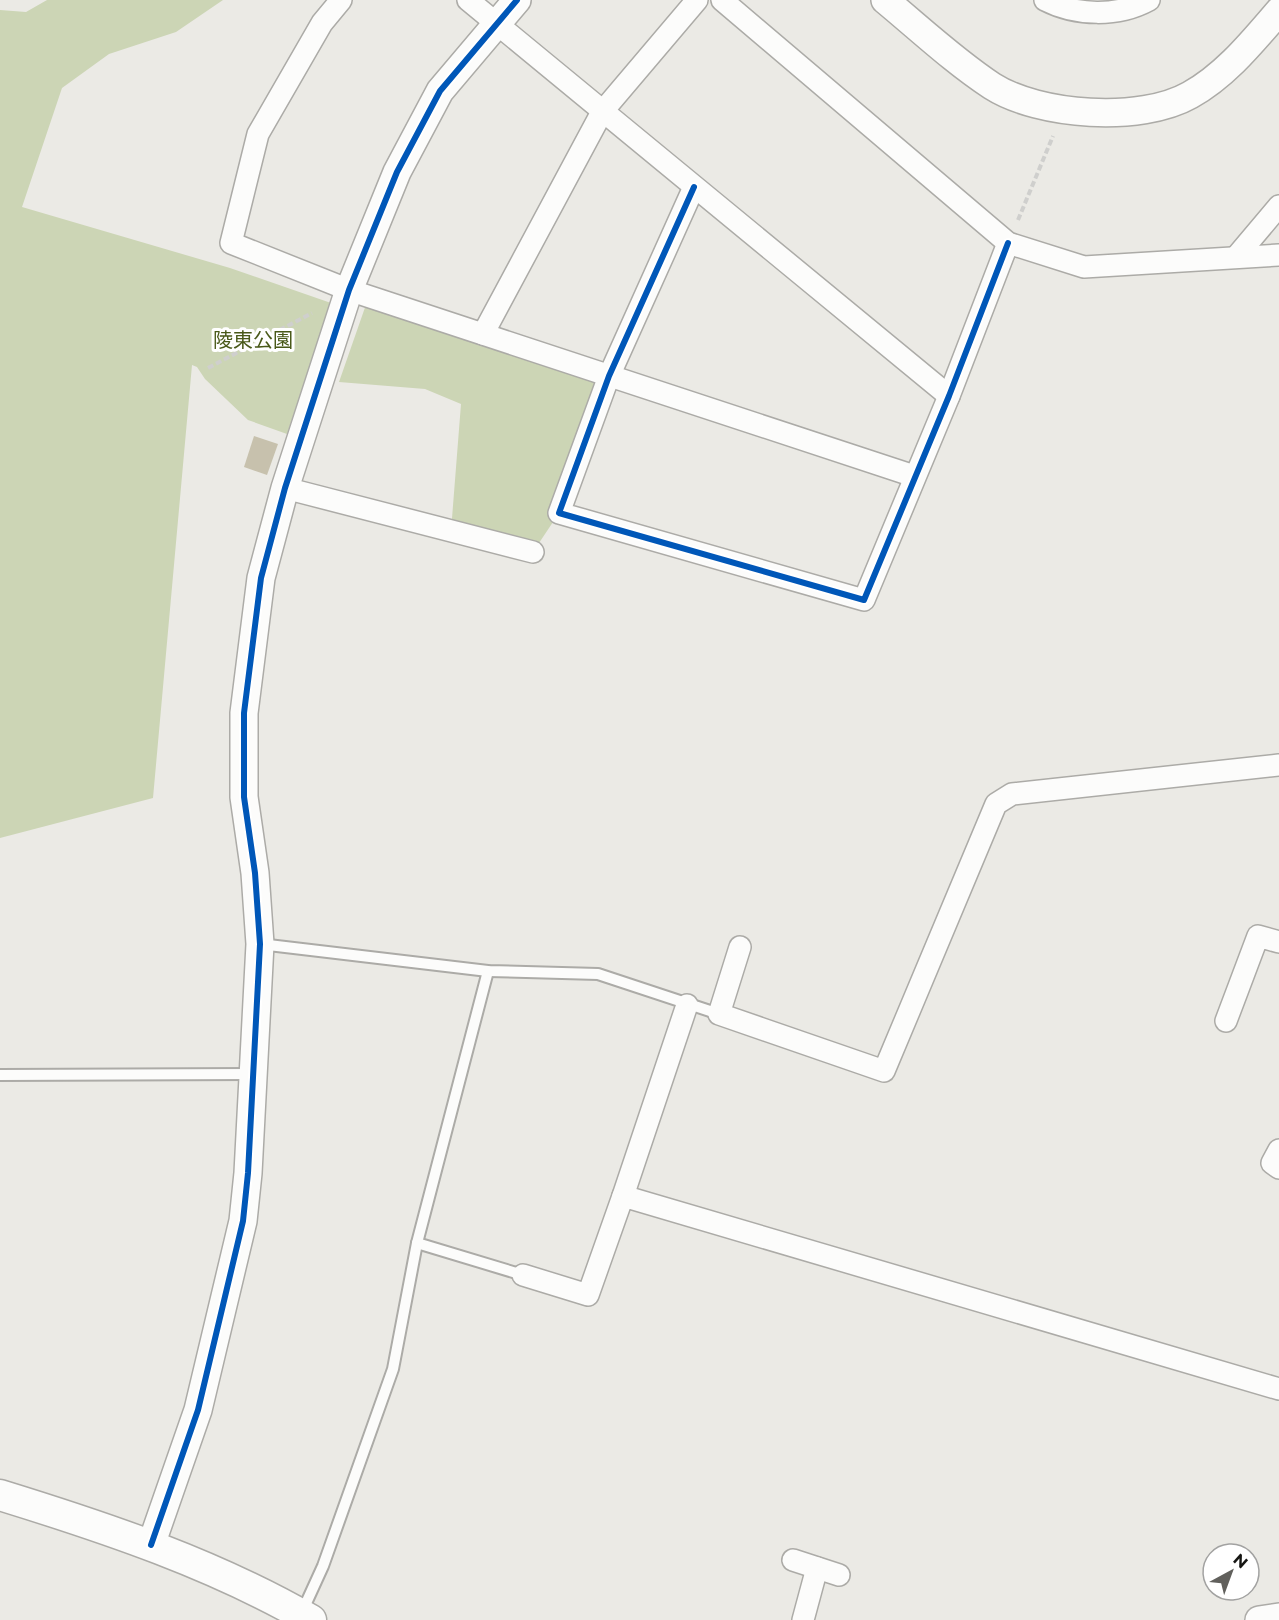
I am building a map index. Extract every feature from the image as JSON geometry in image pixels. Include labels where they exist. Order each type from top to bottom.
[{"type":"main road","points":[[0,1496],[151,1545],[220,1574],[306,1617]]},
{"type":"street","points":[[341,0],[322,23],[258,134],[231,243],[350,290],[914,476]]},
{"type":"street","points":[[468,0],[949,396]]},
{"type":"street","points":[[151,1545],[198,1410],[243,1221],[248,1173],[260,944],[255,873],[244,797],[244,713],[261,578],[285,488],[350,290],[398,172],[440,91],[517,0]]},
{"type":"street","points":[[483,334],[602,112],[698,0]]},
{"type":"street","points":[[722,0],[1008,243],[1084,267],[1279,255]]},
{"type":"street","points":[[885,0],[993,87],[1029,103],[1071,111],[1142,111],[1190,96],[1235,60],[1279,11]]},
{"type":"street","points":[[1045,0],[1062,9],[1101,12],[1131,8],[1149,0]]},
{"type":"street","points":[[694,187],[609,376],[559,513],[864,600],[949,396],[1008,243]]},
{"type":"street","points":[[1236,257],[1279,206]]},
{"type":"street","points":[[285,488],[533,552]]},
{"type":"street","points":[[740,946],[719,1014],[884,1071],[996,804],[1012,794],[1279,765]]},
{"type":"street","points":[[1226,1021],[1258,936],[1279,942]]},
{"type":"street","points":[[524,1275],[588,1295],[687,1005]]},
{"type":"street","points":[[1279,1150],[1272,1163],[1279,1168]]},
{"type":"street","points":[[623,1196],[1279,1389]]},
{"type":"street","points":[[793,1560],[839,1575]]},
{"type":"street","points":[[803,1620],[818,1568]]},
{"type":"street","points":[[1259,1620],[1279,1617]]},
{"type":"lane","points":[[260,944],[488,971],[598,974],[719,1014]]},
{"type":"lane","points":[[306,1617],[393,1370],[417,1243],[488,971]]},
{"type":"lane","points":[[0,1075],[252,1074]]},
{"type":"lane","points":[[417,1243],[524,1275]]},
{"type":"path","points":[[1008,243],[1054,134]]},
{"type":"path","points":[[208,368],[321,308]]},
{"type":"green space","name":"陵東公園","points":[[47,0],[223,0],[176,32],[109,54],[62,88],[22,207],[230,268],[331,303],[287,434],[248,420],[205,379],[197,367],[192,365],[153,798],[0,838],[0,10],[26,12]]},
{"type":"green space","points":[[369,296],[609,376],[559,513],[533,552],[451,531],[461,404],[425,389],[339,382]]},
{"type":"building","points":[[254,436],[278,444],[267,475],[244,467]]},
{"type":"cycle path","points":[[151,1545],[198,1410],[243,1221],[248,1173],[260,944],[255,873],[244,797],[244,713],[261,578],[285,488],[349,290],[397,172],[440,91],[517,0]]},
{"type":"cycle path","points":[[694,187],[609,376],[559,513],[864,600],[949,396],[1008,243]]}]
